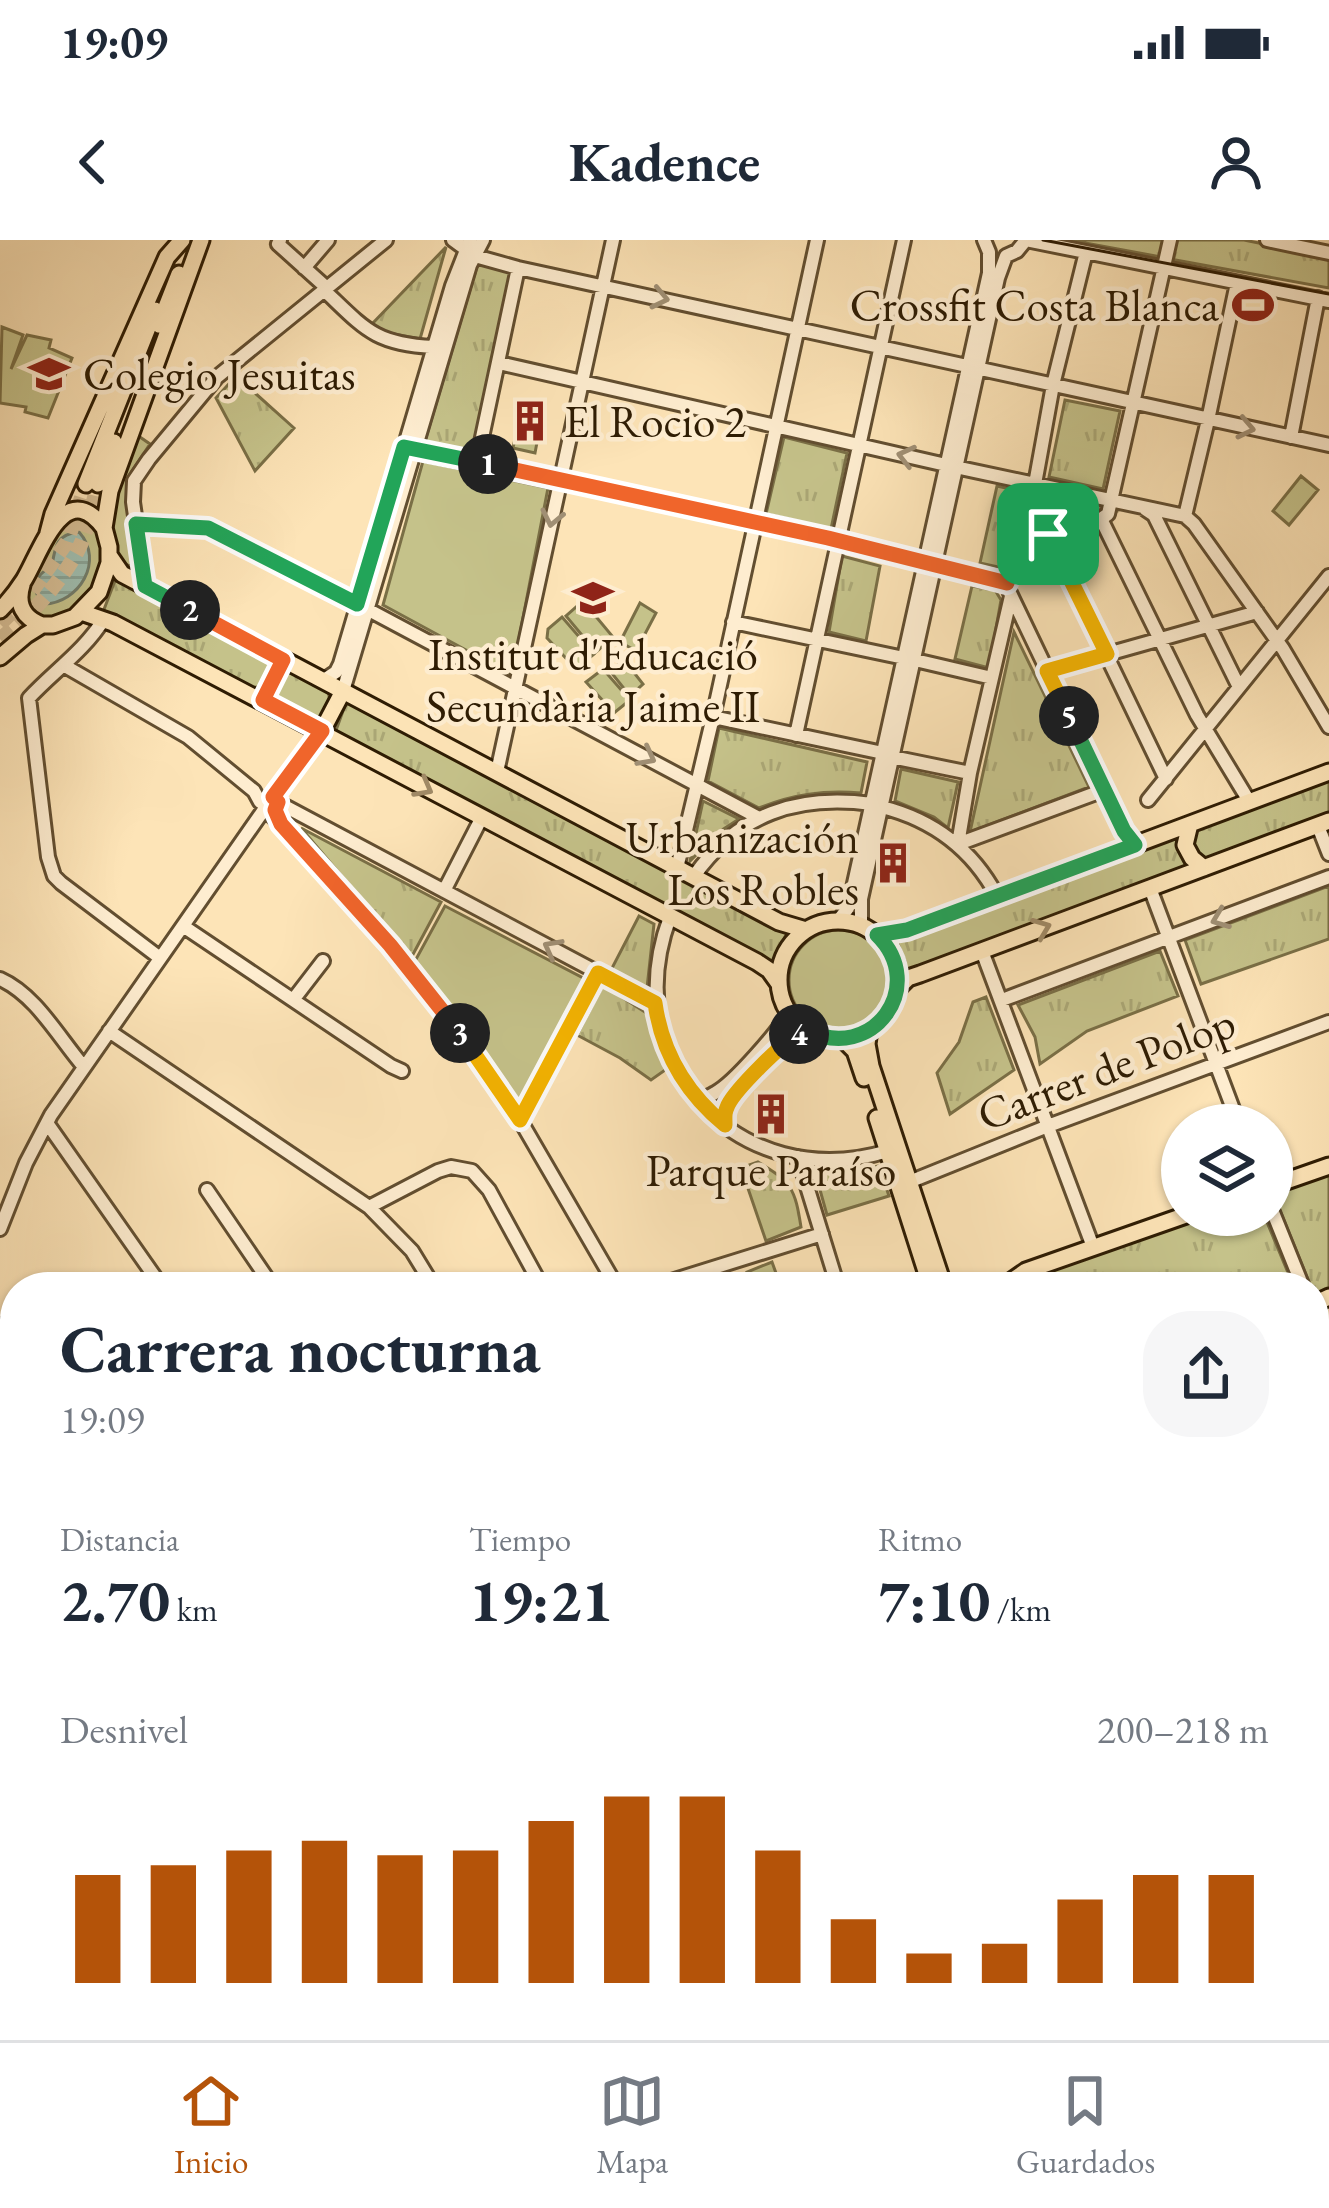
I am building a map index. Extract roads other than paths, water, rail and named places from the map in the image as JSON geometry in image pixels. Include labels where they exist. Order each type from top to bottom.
[{"type":"main road","points":[[182,240],[92,484],[197,240]]},
{"type":"main road","points":[[48,533],[167,257],[182,240]]},
{"type":"main road","points":[[197,240],[106,505],[104,528],[110,555],[122,574],[779,922],[806,930]]},
{"type":"main road","points":[[0,610],[60,516],[74,512],[94,517],[104,528]]},
{"type":"main road","points":[[22,582],[21,608],[31,620],[42,625],[61,623],[81,612],[99,592],[110,555]]},
{"type":"main road","points":[[81,612],[263,700],[757,962],[779,984],[788,1012],[807,1030],[824,1037],[843,1039],[869,1030],[884,1017],[897,989],[908,978],[1323,823]]},
{"type":"main road","points":[[0,657],[42,625]]},
{"type":"main road","points":[[263,700],[283,660]]},
{"type":"main road","points":[[322,731],[343,691]]},
{"type":"main road","points":[[877,935],[907,930],[1329,772]]},
{"type":"main road","points":[[1190,824],[1185,845],[1204,868]]},
{"type":"main road","points":[[779,984],[787,950],[806,930],[838,921],[861,925],[877,935],[893,956],[897,989]]},
{"type":"main road","points":[[869,1030],[869,1058],[939,1272]]},
{"type":"main road","points":[[843,1039],[859,1061],[926,1272]]},
{"type":"main road","points":[[1293,1179],[1329,1166]]},
{"type":"main road","points":[[1025,1272],[1161,1224]]},
{"type":"street","points":[[304,268],[328,240]]},
{"type":"street","points":[[145,586],[134,481],[217,377],[386,240]]},
{"type":"street","points":[[453,240],[518,268],[1329,445]]},
{"type":"street","points":[[410,447],[434,347],[470,249],[483,240]]},
{"type":"street","points":[[497,772],[614,240]]},
{"type":"street","points":[[677,868],[817,240]]},
{"type":"street","points":[[796,735],[904,240]]},
{"type":"street","points":[[861,925],[861,899],[888,755],[974,368],[1006,256],[1026,240],[1324,299],[1291,437]]},
{"type":"street","points":[[958,844],[1018,543],[1108,514],[1169,240]]},
{"type":"street","points":[[1268,240],[1306,244],[1329,253]]},
{"type":"street","points":[[279,242],[378,337],[434,347]]},
{"type":"street","points":[[974,368],[989,273],[987,246]]},
{"type":"street","points":[[987,246],[1006,256]]},
{"type":"street","points":[[343,691],[362,607],[470,249]]},
{"type":"street","points":[[1035,484],[1086,252]]},
{"type":"street","points":[[477,461],[518,268]]},
{"type":"street","points":[[1185,516],[1237,283]]},
{"type":"street","points":[[499,363],[1185,516],[1277,641],[1329,727]]},
{"type":"street","points":[[410,447],[838,541],[1009,589],[1124,831],[1135,845]]},
{"type":"street","points":[[1144,509],[1154,515],[1239,687]]},
{"type":"street","points":[[1101,519],[1206,730],[1250,801]]},
{"type":"street","points":[[136,524],[208,528],[759,818]]},
{"type":"street","points":[[1048,534],[1166,779]]},
{"type":"street","points":[[1148,800],[1329,576]]},
{"type":"street","points":[[324,680],[336,672],[362,607]]},
{"type":"street","points":[[1047,671],[1257,612]]},
{"type":"street","points":[[104,620],[65,666],[29,698],[48,857],[61,884],[160,958]]},
{"type":"street","points":[[734,622],[992,678]]},
{"type":"street","points":[[65,666],[188,737],[271,808],[478,1055],[608,1272]]},
{"type":"street","points":[[713,717],[970,773]]},
{"type":"street","points":[[0,1229],[5,1198],[47,1123],[322,731]]},
{"type":"street","points":[[958,844],[1104,790]]},
{"type":"street","points":[[694,877],[722,843],[759,818],[814,801],[843,800],[922,820],[958,844],[997,896]]},
{"type":"street","points":[[838,921],[848,908],[877,806]]},
{"type":"street","points":[[271,808],[306,818],[655,1003]]},
{"type":"street","points":[[292,835],[296,821],[306,818]]},
{"type":"street","points":[[444,891],[481,819]]},
{"type":"street","points":[[1323,823],[1329,854]]},
{"type":"street","points":[[1002,1000],[1329,877]]},
{"type":"street","points":[[1150,887],[1231,1104]]},
{"type":"street","points":[[670,917],[658,958],[655,1003],[668,1053],[696,1097],[725,1125],[760,1145],[798,1157],[845,1160],[887,1151]]},
{"type":"street","points":[[183,926],[402,1071]]},
{"type":"street","points":[[982,951],[1093,1247]]},
{"type":"street","points":[[293,1000],[323,962]]},
{"type":"street","points":[[520,1120],[598,973]]},
{"type":"street","points":[[0,979],[29,1000],[84,1067]]},
{"type":"street","points":[[696,1097],[721,1090],[775,1034],[788,1012]]},
{"type":"street","name":"Carrer de Polop","points":[[909,1182],[1329,1022]]},
{"type":"street","points":[[725,1125],[732,1098],[791,1037],[807,1030]]},
{"type":"street","points":[[110,1031],[369,1207],[412,1251],[425,1272]]},
{"type":"street","points":[[47,1123],[151,1272]]},
{"type":"street","points":[[798,1157],[833,1272]]},
{"type":"street","points":[[369,1207],[438,1171],[451,1167],[472,1172],[489,1190],[534,1272]]},
{"type":"street","points":[[207,1190],[263,1272]]},
{"type":"street","points":[[700,1272],[822,1234]]},
{"type":"street","points":[[1282,1236],[1297,1272]]},
{"type":"tunnel","points":[[0,624],[29,595],[67,542],[86,484]]},
{"type":"tunnel","points":[[0,639],[44,599],[71,563],[98,484]]},
{"type":"tram line","points":[[1043,240],[1329,294]]},
{"type":"place","name":"Crossfit Costa Blanca","points":[[1253,305]]},
{"type":"place","name":"Colegio Jesuitas","points":[[49,374]]},
{"type":"place","name":"El Rocio 2","points":[[530,421]]},
{"type":"place","name":"Institut d'Educació Secundària Jaime II","points":[[593,598]]},
{"type":"place","name":"Urbanización Los Robles","points":[[893,863]]},
{"type":"place","name":"Parque Paraíso","points":[[771,1114]]}]
